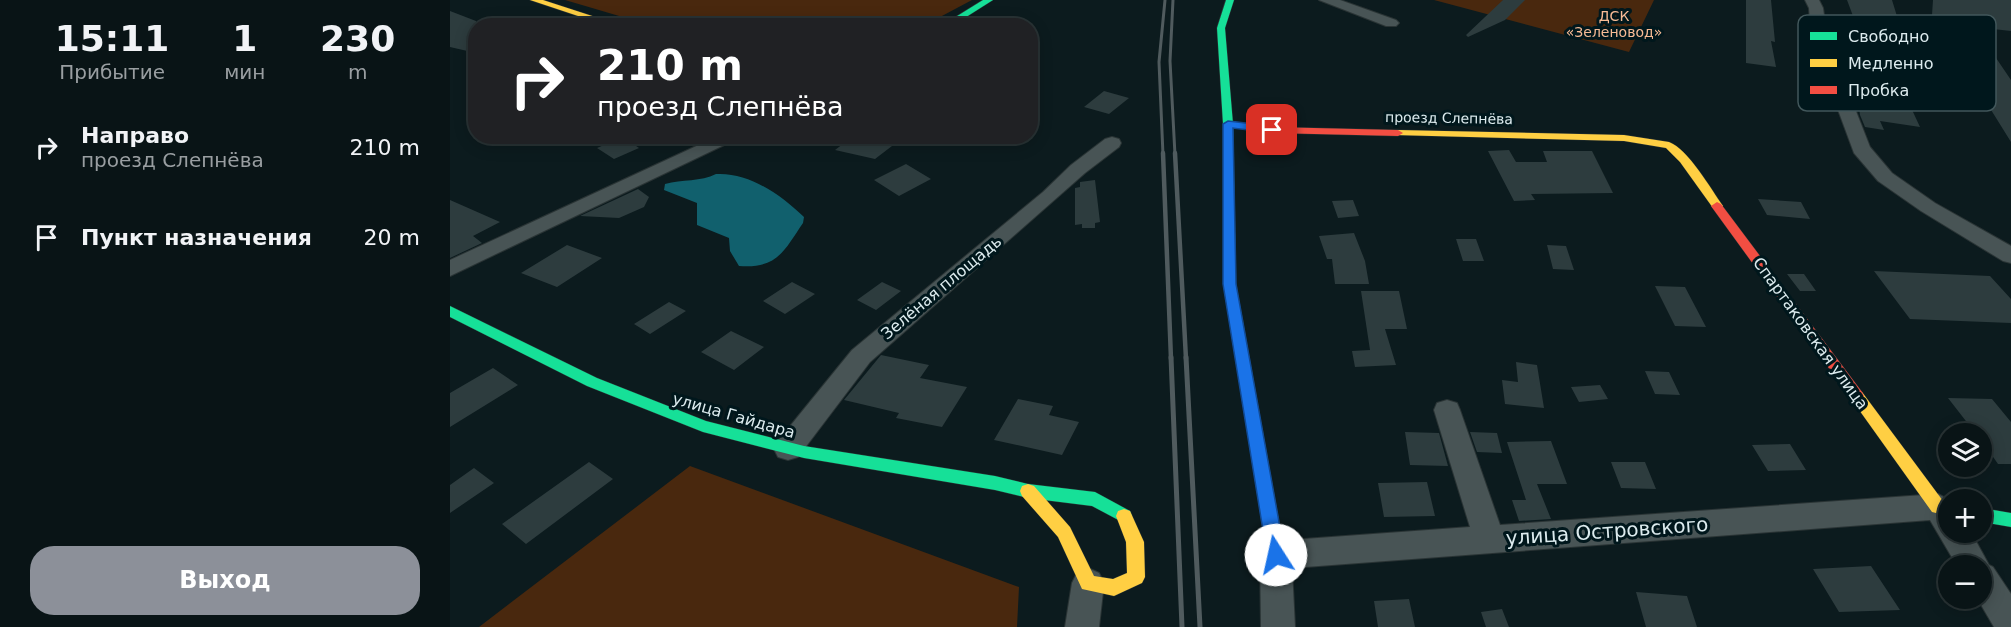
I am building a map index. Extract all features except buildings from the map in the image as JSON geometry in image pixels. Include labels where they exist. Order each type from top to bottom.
[{"type":"street","points":[[534,0],[593,18]]},
{"type":"street","points":[[959,18],[989,0]]},
{"type":"street","points":[[1230,0],[1221,28],[1228,124],[1230,284],[1276,555],[1278,627]]},
{"type":"street","points":[[1326,0],[1390,22]]},
{"type":"street","points":[[1812,0],[1817,15]]},
{"type":"street","points":[[1847,111],[1862,150],[1885,177],[1928,207],[2011,256]]},
{"type":"street","name":"проезд Слепнёва","points":[[1228,124],[1272,130],[1623,138],[1669,146]]},
{"type":"street","points":[[450,269],[717,144]]},
{"type":"street","name":"Зелёная площадь","points":[[788,449],[861,356],[1050,196],[1078,169],[1112,144]]},
{"type":"street","name":"Спартаковская улица","points":[[1669,146],[1684,160],[1938,504]]},
{"type":"street","name":"улица Гайдара","points":[[450,311],[622,398],[739,437],[788,449],[995,483],[1028,491],[1095,499],[1123,513],[1135,542],[1136,577],[1114,588],[1088,583]]},
{"type":"street","points":[[1447,410],[1489,539]]},
{"type":"street","points":[[1028,491],[1064,532],[1088,583],[1082,627]]},
{"type":"street","name":"улица Островского","points":[[1276,555],[1489,539],[1938,513]]},
{"type":"street","points":[[1992,517],[2011,520]]},
{"type":"street","points":[[1992,593],[2011,624]]},
{"type":"green space","points":[[565,0],[972,0],[938,18],[626,18]]},
{"type":"green space","name":"ДСК «Зеленовод»","points":[[1434,0],[1654,0],[1629,52]]},
{"type":"green space","points":[[690,466],[1019,587],[1017,627],[479,627]]},
{"type":"water","points":[[716,174],[740,177],[764,186],[804,217],[803,223],[784,250],[771,261],[752,266],[739,266],[730,251],[729,238],[697,225],[697,203],[664,190],[665,184]]},
{"type":"railway","points":[[1163,155],[1159,62],[1165,0]]},
{"type":"railway","points":[[1173,0],[1170,61],[1175,155]]},
{"type":"railway","points":[[1163,153],[1171,359]]},
{"type":"railway","points":[[1175,153],[1186,359]]},
{"type":"railway","points":[[1171,357],[1182,627]]},
{"type":"railway","points":[[1186,357],[1200,627]]},
{"type":"traffic: fast","points":[[959,18],[989,0]]},
{"type":"traffic: fast","points":[[1230,0],[1221,28],[1228,124],[1230,284],[1276,555]]},
{"type":"traffic: fast","points":[[450,311],[592,382],[703,426],[804,452],[995,483],[1028,491],[1095,499],[1124,516]]},
{"type":"traffic: fast","points":[[1992,517],[2011,520]]},
{"type":"traffic: slow","points":[[534,0],[593,18]]},
{"type":"traffic: slow","points":[[1398,133],[1624,138],[1669,145],[1684,160],[1717,206]]},
{"type":"traffic: slow","points":[[1857,396],[1938,507]]},
{"type":"traffic: slow","points":[[1028,491],[1064,532],[1088,583],[1114,588],[1136,577],[1135,542],[1124,516]]},
{"type":"traffic: jam","points":[[1228,124],[1272,130],[1398,133]]},
{"type":"traffic: jam","points":[[1717,206],[1857,396]]},
{"type":"route","points":[[1272,130],[1228,124],[1230,284],[1276,555]]}]
